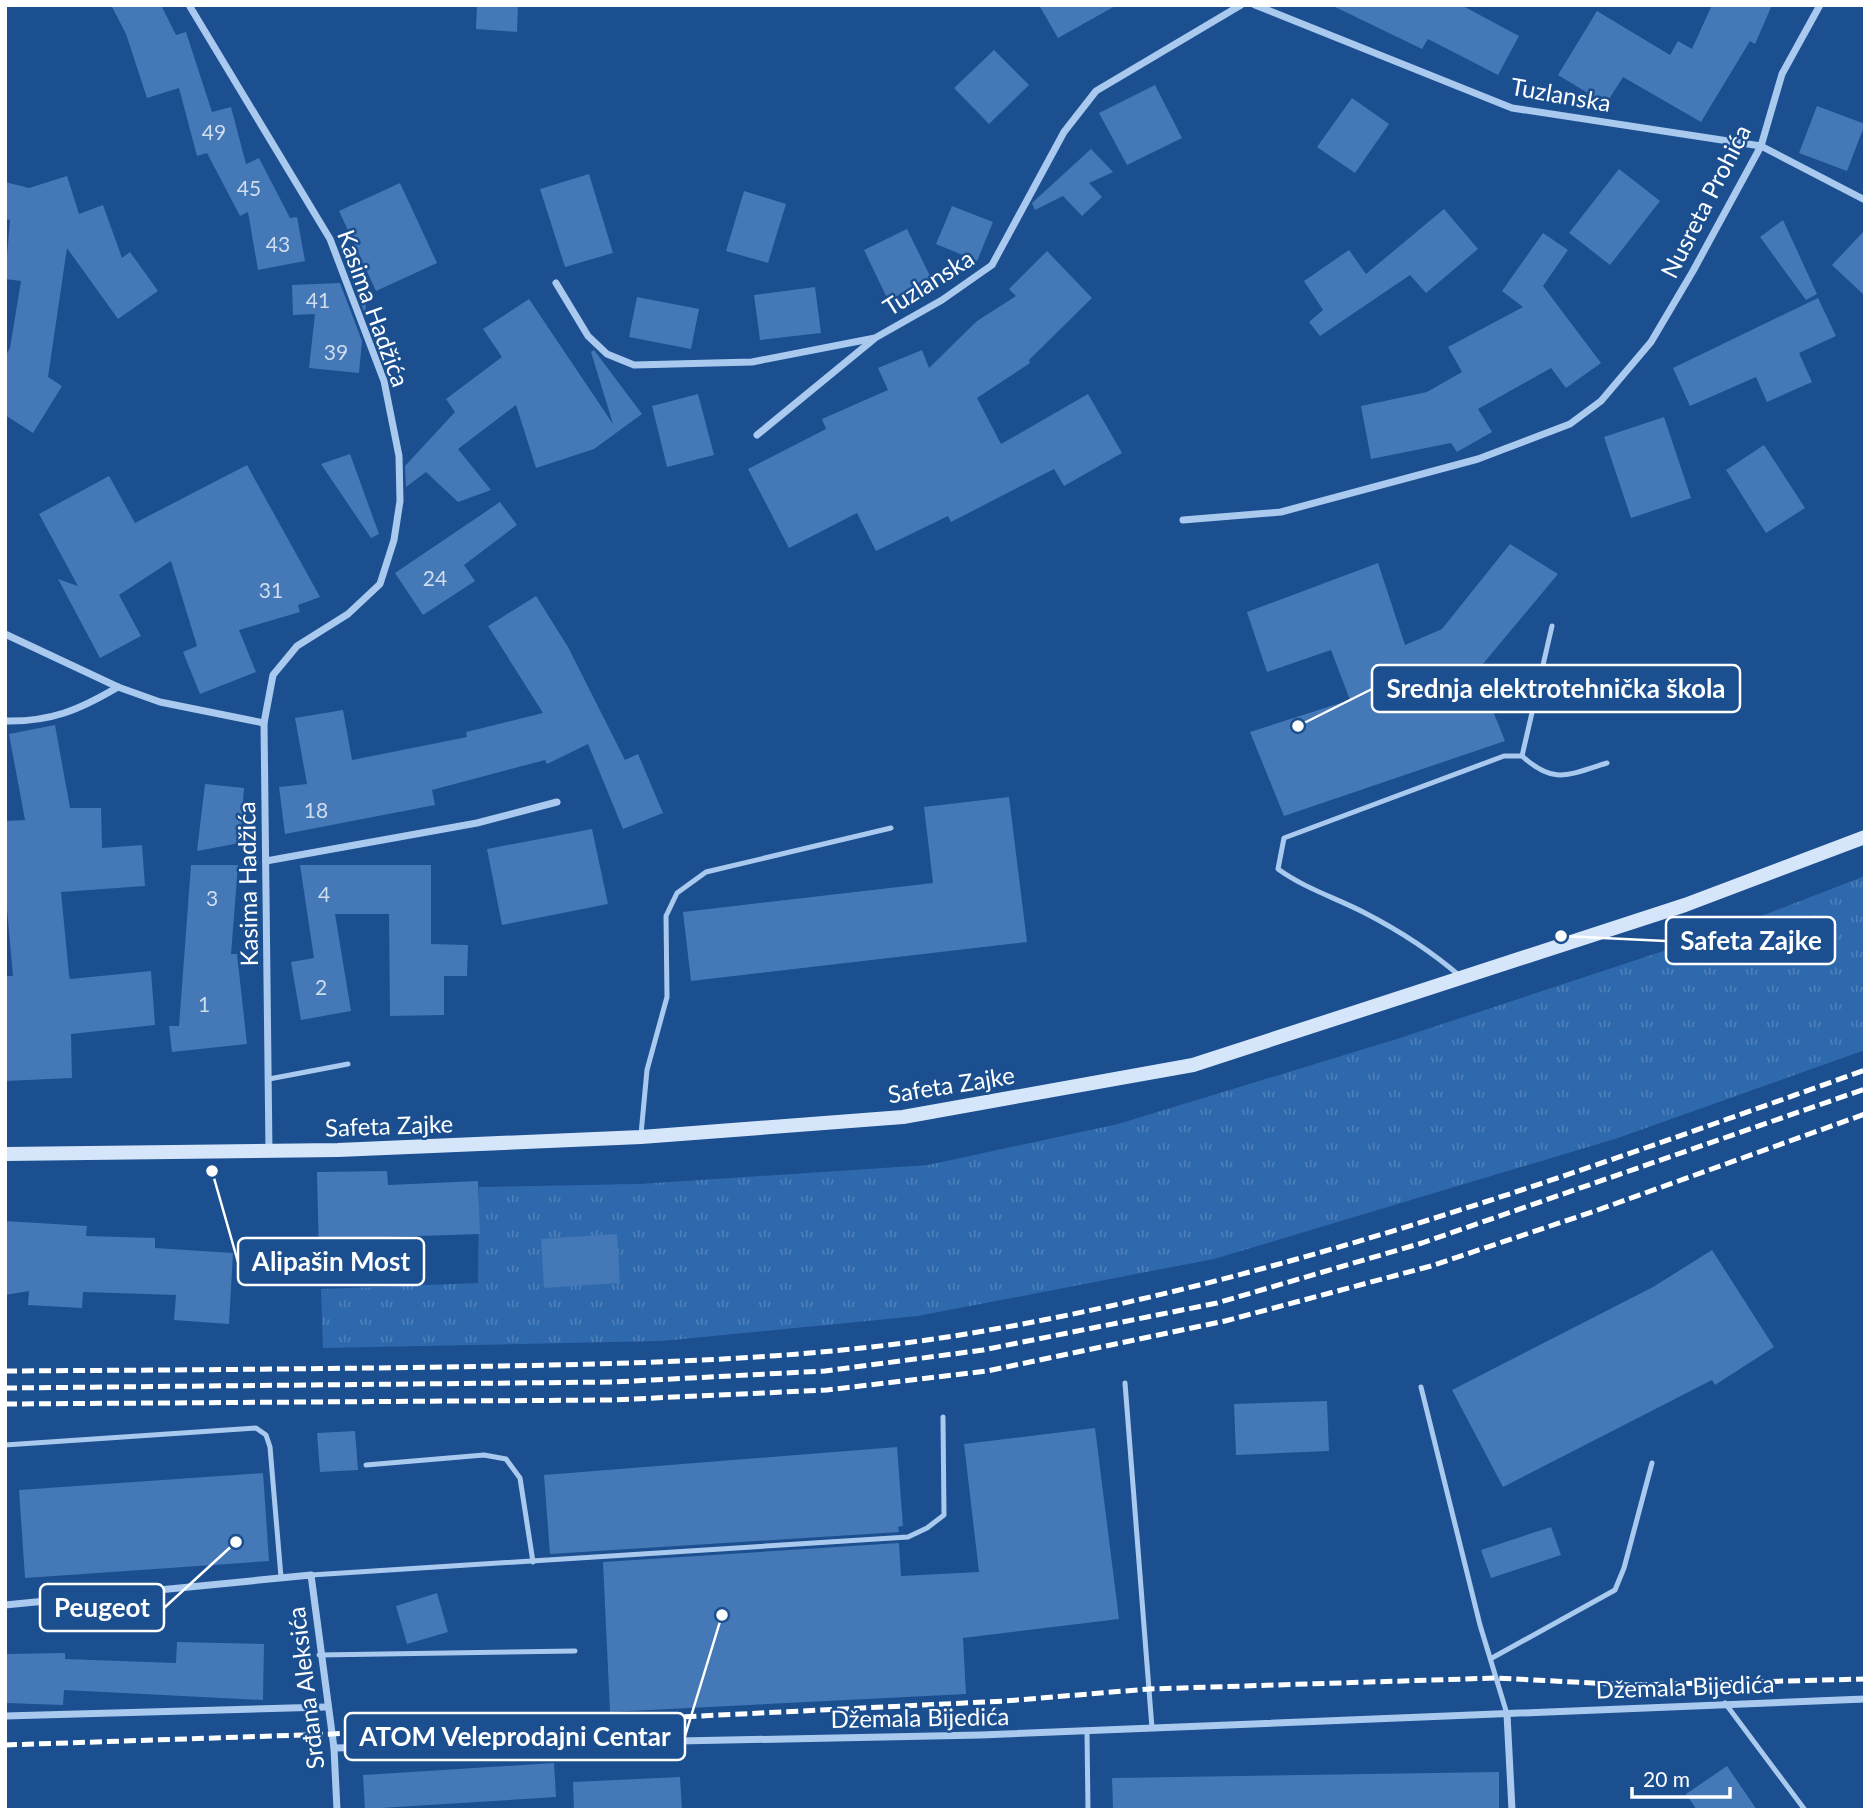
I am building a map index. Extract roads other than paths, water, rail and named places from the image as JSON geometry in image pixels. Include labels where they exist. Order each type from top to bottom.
[{"type":"main road","name":"Safeta Zajke","points":[[5,1154],[269,1153],[641,1137],[903,1117],[1193,1065],[1685,905],[1865,837]]},
{"type":"street","name":"Kasima Hadžića","points":[[189,5],[330,239],[384,381],[399,456],[400,501],[394,540],[380,584],[348,614],[297,646],[273,675],[264,723],[269,1153]]},
{"type":"street","name":"Tuzlanska","points":[[556,283],[588,336],[607,354],[634,365],[752,362],[874,338],[943,300],[992,265],[1064,132],[1096,91],[1241,5]]},
{"type":"street","name":"Tuzlanska","points":[[1255,5],[1512,108],[1761,146],[1865,200]]},
{"type":"street","name":"Nusreta Prohića","points":[[1183,520],[1281,512],[1478,459],[1570,424],[1601,401],[1651,342],[1761,146],[1782,74],[1820,5]]},
{"type":"street","points":[[757,435],[874,338]]},
{"type":"street","points":[[5,634],[118,687],[160,702],[264,723]]},
{"type":"street","points":[[5,720],[30,722],[76,712],[118,687]]},
{"type":"street","points":[[266,861],[477,823],[557,802]]},
{"type":"street","name":"Srđana Aleksića","points":[[5,1605],[311,1575],[319,1655],[334,1748],[337,1810]]},
{"type":"street","name":"Džemala Bijedića","points":[[334,1748],[1087,1731],[1865,1699]]},
{"type":"street","points":[[5,1716],[326,1707]]},
{"type":"street","points":[[1507,1714],[1512,1810]]},
{"type":"lane","points":[[1522,756],[1552,626]]},
{"type":"lane","points":[[1464,979],[1429,949],[1365,913],[1292,880],[1278,869],[1284,838],[1504,756],[1522,756],[1536,768],[1558,777],[1607,762]]},
{"type":"lane","points":[[641,1137],[647,1070],[667,997],[666,916],[677,893],[706,872],[891,828]]},
{"type":"lane","points":[[269,1079],[348,1064]]},
{"type":"lane","points":[[1125,1383],[1152,1728]]},
{"type":"lane","points":[[1420,1387],[1480,1625],[1507,1714]]},
{"type":"lane","points":[[311,1575],[908,1537],[927,1528],[944,1515],[943,1417]]},
{"type":"lane","points":[[5,1445],[256,1429],[266,1434],[270,1447],[281,1577]]},
{"type":"lane","points":[[366,1465],[484,1455],[506,1459],[520,1478],[533,1562]]},
{"type":"lane","points":[[1492,1658],[1615,1590],[1624,1568],[1652,1463]]},
{"type":"lane","points":[[319,1655],[575,1651]]},
{"type":"lane","points":[[1725,1703],[1805,1810]]},
{"type":"lane","points":[[1087,1731],[1088,1810]]},
{"type":"railway","points":[[5,1371],[440,1367],[681,1361],[800,1354],[978,1332],[1092,1310],[1316,1254],[1537,1185],[1865,1070]]},
{"type":"railway","points":[[5,1388],[613,1382],[825,1371],[983,1350],[1217,1303],[1422,1243],[1865,1089]]},
{"type":"railway","points":[[5,1404],[611,1400],[827,1390],[987,1371],[1225,1321],[1431,1266],[1595,1211],[1865,1114]]},
{"type":"railway","points":[[5,1745],[332,1734],[1005,1701],[1149,1689],[1496,1678],[1630,1685],[1865,1679]]},
{"type":"place","name":"Srednja elektrotehnička škola","points":[[1298,726]]},
{"type":"place","name":"Safeta Zajke","points":[[1561,936]]},
{"type":"place","name":"Alipašin Most","points":[[212,1171]]},
{"type":"place","name":"Peugeot","points":[[236,1542]]},
{"type":"place","name":"ATOM Veleprodajni Centar","points":[[722,1615]]}]
